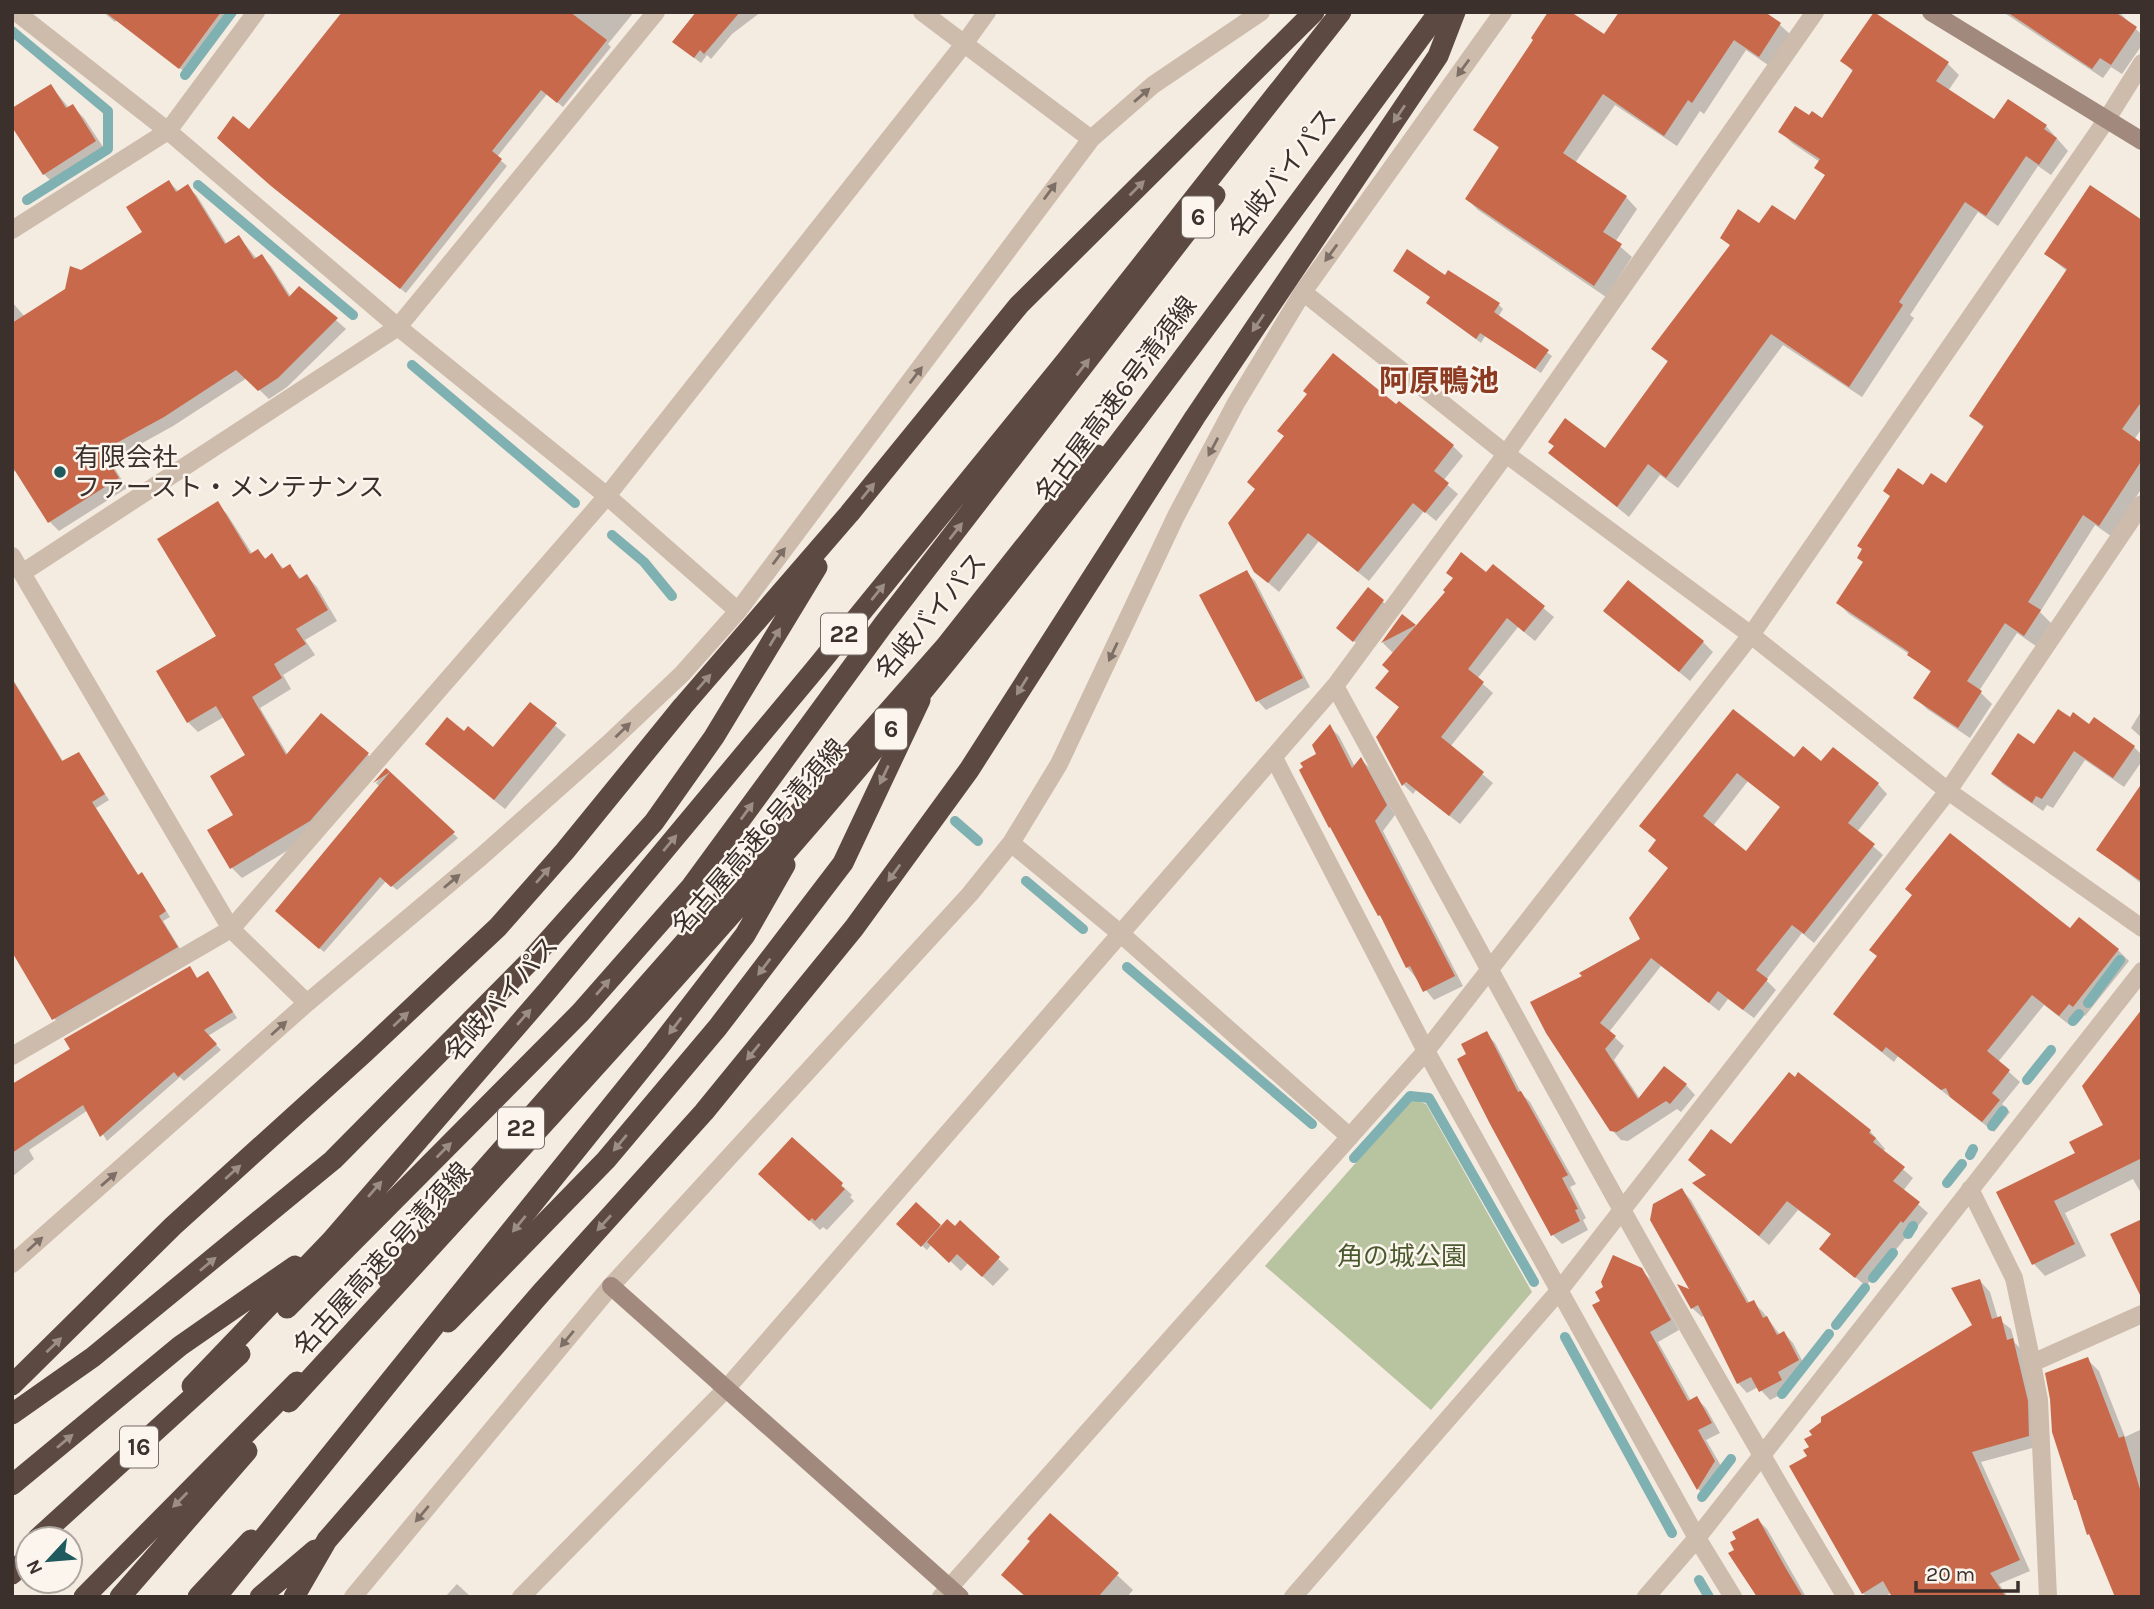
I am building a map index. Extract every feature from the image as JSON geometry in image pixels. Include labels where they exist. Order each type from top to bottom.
[{"type":"highway","points":[[12,1387],[173,1226],[498,927],[683,706],[849,514],[1019,305],[1314,12]]},
{"type":"highway","name":"名岐バイパス","points":[[59,1525],[331,1241],[548,990],[816,668],[1066,361],[1341,12]]},
{"type":"highway","name":"名古屋高速6号清須線","points":[[240,1354],[581,1012],[691,887],[883,625],[1354,12]]},
{"type":"highway","name":"名古屋高速6号清須線","points":[[120,1597],[289,1402],[610,1051],[888,732],[1132,429],[1439,12]]},
{"type":"highway","name":"名岐バイパス","points":[[84,1597],[300,1378],[945,647],[1445,12]]},
{"type":"highway","points":[[260,1597],[327,1540],[541,1293],[704,1112],[854,928],[969,769],[1125,524],[1438,56],[1455,12]]},
{"type":"highway","points":[[12,1414],[93,1357],[333,1160],[529,962],[654,822],[714,737],[849,514]]},
{"type":"highway","name":"22","points":[[198,1597],[319,1469],[404,1366],[606,1160],[718,1027],[843,863],[945,647]]},
{"type":"highway","points":[[216,1597],[558,1176],[745,935],[806,826]]},
{"type":"highway","name":"22","points":[[12,1485],[180,1346],[331,1241]]},
{"type":"highway","points":[[12,1387],[88,1348],[155,1307]]},
{"type":"highway","name":"16","points":[[52,1525],[240,1354]]},
{"type":"highway","points":[[294,1597],[327,1540]]},
{"type":"street","points":[[16,12],[168,131],[398,327],[607,496],[738,611]]},
{"type":"street","points":[[12,230],[168,131],[256,12]]},
{"type":"street","points":[[22,573],[398,327],[656,12]]},
{"type":"street","points":[[922,12],[1091,139]]},
{"type":"street","points":[[15,1048],[231,929],[607,496],[987,12]]},
{"type":"street","points":[[12,1264],[307,1003],[482,856],[682,674],[738,611],[1091,139],[1153,85],[1261,12]]},
{"type":"street","points":[[353,1597],[611,1286],[970,894],[1011,843],[1059,764],[1176,516],[1230,414],[1303,292],[1503,12]]},
{"type":"street","points":[[521,1597],[726,1389],[1335,686],[1506,454],[1815,12]]},
{"type":"street","points":[[1931,12],[2142,141]]},
{"type":"street","points":[[611,1286],[950,1594],[1426,1051],[1491,970],[1751,635],[2107,119],[2142,64]]},
{"type":"street","points":[[1303,292],[1506,454],[1751,635],[1948,791],[2142,928]]},
{"type":"street","points":[[1293,1597],[1559,1291],[1620,1209],[1948,791],[2142,504]]},
{"type":"street","points":[[12,556],[231,929],[307,1003]]},
{"type":"street","points":[[1335,686],[1620,1209],[1761,1456],[1846,1597]]},
{"type":"street","points":[[1274,758],[1426,1051],[1697,1538],[1733,1597]]},
{"type":"street","points":[[1011,843],[1121,934],[1350,1137]]},
{"type":"street","points":[[1646,1597],[1697,1538],[2142,971]]},
{"type":"street","points":[[1970,1189],[2014,1278],[2032,1363],[2039,1401],[2048,1597]]},
{"type":"street","points":[[2032,1363],[2142,1314]]},
{"type":"green space","name":"角の城公園","points":[[1412,1099],[1426,1104],[1532,1292],[1431,1410],[1265,1266]]},
{"type":"building","points":[[105,12],[221,12],[179,69]]},
{"type":"building","points":[[342,12],[570,12],[607,40],[557,103],[541,90],[492,151],[502,159],[400,289],[271,186],[217,138],[233,116],[249,129]]},
{"type":"building","points":[[696,12],[740,12],[704,54],[700,50],[694,58],[672,42]]},
{"type":"building","points":[[1548,12],[1571,12],[1604,34],[1619,12],[1765,12],[1781,23],[1759,57],[1734,40],[1692,103],[1688,100],[1664,136],[1603,94],[1563,153],[1627,196],[1603,232],[1622,244],[1594,286],[1465,199],[1499,147],[1473,130],[1533,40],[1531,38]]},
{"type":"building","points":[[1874,12],[1949,62],[1936,81],[1994,119],[2008,99],[2047,125],[2044,129],[2057,138],[2039,165],[2026,156],[1986,216],[1965,202],[1899,302],[1903,305],[1849,387],[1771,334],[1666,478],[1648,464],[1617,507],[1548,453],[1554,446],[1548,442],[1565,418],[1605,448],[1668,361],[1651,349],[1730,245],[1720,238],[1738,209],[1759,223],[1772,205],[1795,220],[1825,175],[1814,168],[1820,159],[1778,132],[1795,106],[1809,115],[1812,111],[1822,118],[1853,70],[1840,61]]},
{"type":"building","points":[[2007,12],[2115,12],[2137,27],[2111,65],[2100,58],[2092,69]]},
{"type":"building","points":[[51,84],[66,108],[73,104],[96,141],[43,175],[12,127],[12,108]]},
{"type":"building","points":[[169,180],[176,192],[188,184],[225,244],[239,235],[254,259],[262,254],[289,297],[299,286],[338,318],[278,378],[258,391],[236,370],[164,417],[102,451],[119,478],[48,523],[12,466],[12,323],[65,289],[70,266],[81,270],[142,232],[126,207]]},
{"type":"building","points":[[2090,185],[2142,220],[2142,401],[2122,429],[2142,443],[2142,460],[2099,526],[2083,515],[2028,602],[2041,610],[2024,636],[2005,623],[1967,681],[1982,691],[1958,728],[1913,698],[1931,671],[1907,655],[1909,652],[1836,603],[1863,562],[1857,558],[1862,549],[1857,546],[1890,496],[1883,491],[1898,468],[1923,485],[1931,473],[1946,483],[1984,426],[1969,416],[2067,269],[2044,254]]},
{"type":"building","points":[[1407,249],[1445,275],[1448,270],[1500,303],[1494,312],[1549,350],[1535,369],[1480,333],[1476,339],[1426,303],[1430,297],[1393,271]]},
{"type":"building","points":[[1333,353],[1396,404],[1399,401],[1454,445],[1434,471],[1449,483],[1425,513],[1413,503],[1358,572],[1308,533],[1268,583],[1254,572],[1228,523],[1255,489],[1247,482],[1284,436],[1277,431],[1307,394],[1303,391]]},
{"type":"building","points":[[218,501],[250,554],[258,549],[265,559],[272,553],[282,569],[290,564],[299,579],[307,574],[328,610],[296,629],[306,644],[274,664],[282,678],[252,697],[286,755],[321,713],[369,753],[310,821],[230,869],[207,830],[233,815],[210,776],[245,755],[216,706],[187,723],[156,671],[216,636],[157,539]]},
{"type":"building","points":[[1461,552],[1486,572],[1493,564],[1545,606],[1524,632],[1507,618],[1468,669],[1484,682],[1441,737],[1484,772],[1449,816],[1406,782],[1402,786],[1376,737],[1399,707],[1375,688],[1389,671],[1382,665],[1445,592],[1443,590],[1453,578],[1446,573]]},
{"type":"building","points":[[1247,570],[1303,678],[1256,702],[1199,595]]},
{"type":"building","points":[[1628,580],[1704,641],[1679,672],[1603,611]]},
{"type":"building","points":[[1368,587],[1384,600],[1353,642],[1336,628]]},
{"type":"building","points":[[1402,614],[1416,625],[1381,643]]},
{"type":"building","points":[[12,679],[62,761],[79,752],[105,794],[92,802],[138,875],[142,872],[166,911],[159,916],[178,947],[52,1020],[12,952]]},
{"type":"building","points":[[530,702],[557,723],[494,800],[425,744],[447,717],[464,731],[468,726],[493,747]]},
{"type":"building","points":[[1733,709],[1794,757],[1803,746],[1821,761],[1833,747],[1879,783],[1848,823],[1875,844],[1804,934],[1792,925],[1756,970],[1768,979],[1743,1010],[1718,991],[1709,1003],[1651,958],[1600,1023],[1616,1036],[1605,1049],[1638,1099],[1664,1066],[1687,1084],[1670,1104],[1666,1101],[1617,1132],[1610,1131],[1546,1033],[1530,1002],[1582,976],[1579,973],[1640,939],[1629,918],[1668,868],[1648,851],[1656,840],[1639,826]],"holes":[[[1737,773],[1780,807],[1746,851],[1703,816]]]},
{"type":"building","points":[[2058,709],[2070,717],[2073,712],[2089,724],[2094,717],[2135,746],[2113,778],[2074,751],[2042,799],[2036,796],[2032,803],[1991,774],[2018,733],[2034,744]]},
{"type":"building","points":[[1330,724],[1352,768],[1361,757],[1387,805],[1375,821],[1455,976],[1423,992],[1410,966],[1406,968],[1380,915],[1378,916],[1299,770],[1303,767],[1300,763],[1316,754],[1312,745]]},
{"type":"building","points":[[386,768],[455,832],[391,887],[380,877],[319,949],[275,911],[390,772],[373,783]]},
{"type":"building","points":[[2142,783],[2142,882],[2096,850]]},
{"type":"building","points":[[1950,833],[2070,928],[2079,917],[2119,949],[2073,1007],[2069,1004],[2059,1016],[2032,995],[1987,1051],[2010,1070],[1992,1093],[2000,1100],[1982,1122],[1950,1097],[1946,1088],[1941,1090],[1886,1047],[1882,1052],[1833,1014],[1877,956],[1869,950],[1912,895],[1905,889]]},
{"type":"building","points":[[190,966],[197,978],[208,971],[233,1012],[204,1030],[217,1044],[178,1077],[174,1072],[100,1137],[83,1105],[12,1153],[12,1084],[70,1049],[64,1039]]},
{"type":"building","points":[[2142,1009],[2142,1158],[2054,1201],[2075,1244],[2032,1265],[1996,1192],[2075,1153],[2069,1142],[2103,1125],[2082,1086]]},
{"type":"building","points":[[1487,1031],[1518,1092],[1521,1091],[1568,1175],[1562,1178],[1578,1209],[1575,1210],[1580,1221],[1551,1236],[1457,1059],[1466,1054],[1461,1044]]},
{"type":"building","points":[[1789,1072],[1795,1077],[1798,1072],[1871,1130],[1869,1133],[1876,1138],[1873,1142],[1905,1167],[1893,1181],[1920,1202],[1855,1278],[1819,1249],[1831,1234],[1787,1201],[1759,1236],[1692,1183],[1706,1175],[1688,1160],[1711,1129],[1731,1144]]},
{"type":"building","points":[[792,1137],[843,1183],[841,1186],[845,1189],[815,1221],[812,1218],[809,1221],[758,1174]]},
{"type":"building","points":[[1682,1188],[1747,1303],[1754,1300],[1763,1318],[1767,1316],[1777,1335],[1784,1331],[1799,1360],[1778,1372],[1782,1380],[1759,1392],[1751,1377],[1737,1384],[1698,1305],[1691,1309],[1677,1284],[1689,1289],[1650,1220],[1653,1204]]},
{"type":"building","points":[[916,1202],[941,1225],[921,1247],[896,1224]]},
{"type":"building","points":[[947,1219],[955,1226],[960,1220],[1000,1257],[982,1277],[957,1254],[949,1263],[927,1242]]},
{"type":"building","points":[[2142,1219],[2142,1299],[2110,1234]]},
{"type":"building","points":[[1613,1255],[1642,1268],[1671,1320],[1650,1332],[1688,1401],[1697,1396],[1712,1423],[1698,1430],[1715,1461],[1697,1490],[1592,1305],[1600,1301],[1595,1292],[1603,1287],[1601,1282]]},
{"type":"building","points":[[1980,1279],[1992,1319],[2001,1316],[2007,1340],[2013,1338],[2028,1401],[2029,1436],[1972,1452],[2020,1560],[1990,1573],[2006,1597],[1892,1597],[1883,1581],[1862,1594],[1789,1466],[1807,1456],[1803,1450],[1809,1447],[1804,1439],[1812,1435],[1809,1431],[1821,1422],[1821,1417],[1972,1325],[1951,1288]]},
{"type":"building","points":[[2088,1357],[2119,1438],[2124,1436],[2142,1496],[2142,1597],[2115,1597],[2089,1534],[2087,1535],[2052,1432],[2045,1373]]},
{"type":"building","points":[[1050,1513],[1119,1573],[1098,1597],[1026,1597],[1001,1575]]},
{"type":"building","points":[[1758,1518],[1803,1597],[1757,1597],[1728,1553],[1734,1550],[1730,1542],[1736,1539],[1732,1532]]},
{"type":"waterway","points":[[185,75],[232,12]]},
{"type":"waterway","points":[[12,31],[108,111],[108,149],[27,200]]},
{"type":"waterway","points":[[198,185],[353,315]]},
{"type":"waterway","points":[[412,365],[575,503]]},
{"type":"waterway","points":[[612,535],[644,562],[672,596]]},
{"type":"waterway","points":[[955,821],[978,841]]},
{"type":"waterway","points":[[1026,881],[1083,929]]},
{"type":"waterway","points":[[2088,1003],[2120,960]]},
{"type":"waterway","points":[[1127,967],[1312,1124]]},
{"type":"waterway","points":[[2073,1021],[2079,1014]]},
{"type":"waterway","points":[[2027,1080],[2051,1050]]},
{"type":"waterway","points":[[1354,1158],[1410,1096],[1429,1098],[1534,1282]]},
{"type":"waterway","points":[[1992,1126],[2003,1111]]},
{"type":"waterway","points":[[1970,1155],[1973,1149]]},
{"type":"waterway","points":[[1947,1183],[1962,1164]]},
{"type":"waterway","points":[[1908,1234],[1913,1226]]},
{"type":"waterway","points":[[1873,1278],[1893,1253]]},
{"type":"waterway","points":[[1836,1325],[1865,1288]]},
{"type":"waterway","points":[[1782,1394],[1829,1334]]},
{"type":"waterway","points":[[1565,1337],[1672,1533]]},
{"type":"waterway","points":[[1702,1497],[1731,1459]]},
{"type":"waterway","points":[[1699,1580],[1709,1597]]},
{"type":"place","name":"有限会社 ファースト・メンテナンス","points":[[60,472]]},
{"type":"district","name":"阿原鴨池","points":[[1439,381]]}]
